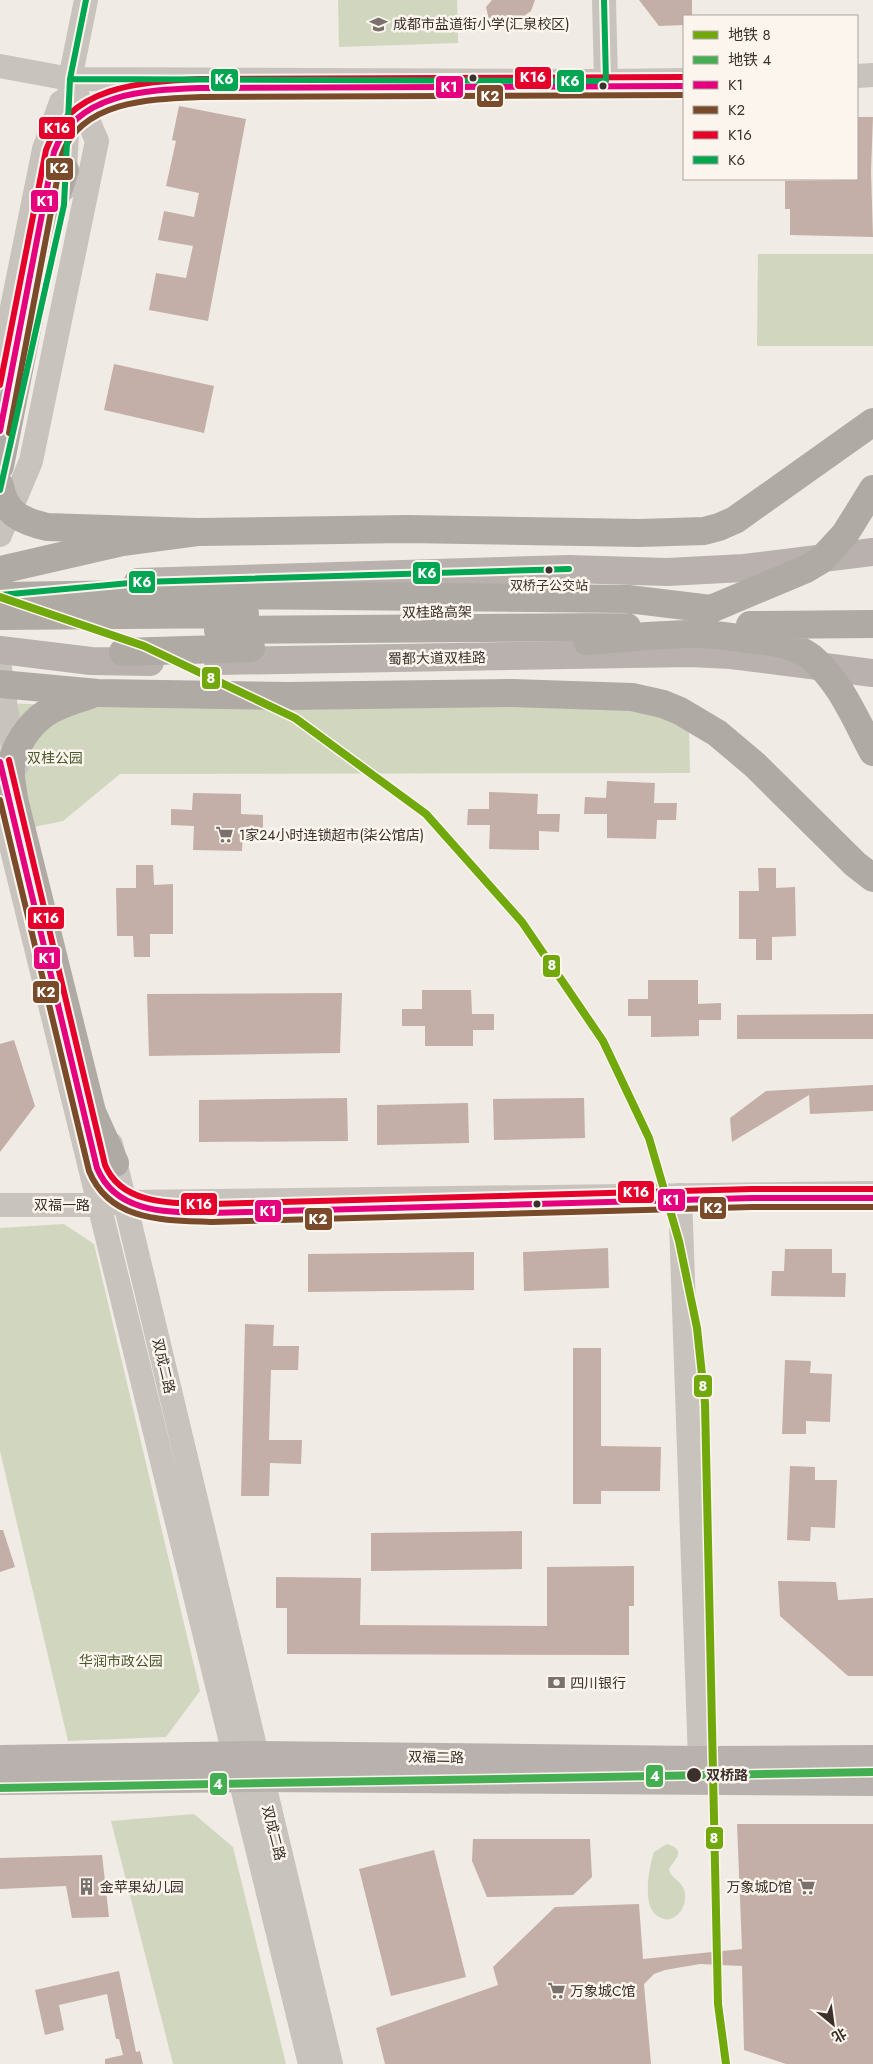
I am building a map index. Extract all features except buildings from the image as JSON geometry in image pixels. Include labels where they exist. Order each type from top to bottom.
[{"type":"highway","points":[[0,466],[30,306],[49,218],[65,170]]},
{"type":"highway","points":[[0,486],[2,498],[16,516],[29,523],[47,527],[197,532],[407,530],[640,533],[704,531],[735,520],[873,422]]},
{"type":"highway","points":[[586,642],[710,620],[806,569],[821,560],[845,534],[873,489]]},
{"type":"highway","points":[[0,570],[122,542],[197,532]]},
{"type":"highway","points":[[0,596],[140,594],[628,599],[710,620],[780,642],[809,656],[837,686],[852,710],[873,752]]},
{"type":"highway","name":"双桂路高架","points":[[0,633],[710,620],[873,608]]},
{"type":"highway","name":"双桂路高架","points":[[0,616],[710,620],[873,624]]},
{"type":"highway","points":[[123,652],[515,639],[586,642],[658,635],[705,634],[780,642]]},
{"type":"highway","points":[[0,684],[98,692],[288,696],[512,693],[632,697],[663,704],[693,718],[717,733],[755,765],[855,864],[873,878]]},
{"type":"highway","points":[[98,692],[46,712],[24,736],[15,753],[11,768],[14,799],[92,1112],[116,1163]]},
{"type":"main road","points":[[0,596],[141,582],[458,571],[569,569],[667,572],[751,567],[873,552]]},
{"type":"main road","points":[[749,658],[751,567]]},
{"type":"main road","points":[[0,649],[123,652]]},
{"type":"main road","name":"蜀都大道双桂路","points":[[0,649],[91,662],[690,653],[873,673]]},
{"type":"main road","name":"双福二路","points":[[0,1759],[873,1782]]},
{"type":"main road","name":"双福二路","points":[[0,1781],[247,1767],[873,1759]]},
{"type":"street","points":[[0,490],[64,205],[70,79],[86,0]]},
{"type":"street","points":[[604,0],[606,81]]},
{"type":"street","points":[[0,66],[70,79],[683,80]]},
{"type":"street","points":[[858,76],[873,75]]},
{"type":"street","points":[[0,367],[44,149],[70,79]]},
{"type":"street","points":[[0,535],[31,461],[97,141],[70,79]]},
{"type":"street","name":"双成二路","points":[[0,668],[8,728],[125,1202],[310,2064]]},
{"type":"street","name":"双成二路","points":[[0,801],[98,1205],[247,1767],[331,2064]]},
{"type":"street","name":"双福一路","points":[[0,1205],[873,1193]]},
{"type":"street","points":[[680,1195],[700,1760]]},
{"type":"green space","name":"成都市盐道街小学(汇泉校区)","points":[[338,0],[457,0],[458,43],[339,47]]},
{"type":"green space","points":[[758,254],[873,254],[873,346],[757,346]]},
{"type":"green space","name":"双桂公园","points":[[0,703],[89,706],[598,707],[643,710],[689,729],[690,773],[120,774],[63,821],[0,834]]},
{"type":"green space","name":"华润市政公园","points":[[64,1224],[94,1244],[200,1691],[166,1737],[68,1741],[0,1451],[0,1228]]},
{"type":"green space","points":[[194,1814],[233,1847],[286,2064],[173,2064],[111,1821]]},
{"type":"green space","points":[[667,1844],[677,1849],[678,1855],[669,1869],[672,1876],[682,1886],[685,1894],[683,1907],[671,1919],[660,1918],[654,1913],[651,1908],[648,1892],[650,1866],[654,1852]]},
{"type":"metro line","name":"8","points":[[0,597],[144,646],[295,718],[426,814],[522,922],[603,1041],[649,1138],[679,1241],[697,1328],[705,1403],[718,2004],[726,2064]]},
{"type":"metro line","name":"4","points":[[0,1788],[873,1772]]},
{"type":"transit line","name":"K6","points":[[0,490],[64,205],[70,79],[86,0]]},
{"type":"transit line","name":"K6","points":[[70,79],[606,81],[604,0]]},
{"type":"transit line","name":"K16","points":[[0,385],[46,150],[57,128],[72,112],[90,100],[110,91],[132,86],[155,82],[201,79],[683,77]]},
{"type":"transit line","name":"K1","points":[[0,431],[54,152],[64,132],[79,117],[96,106],[115,98],[137,93],[201,88],[683,86]]},
{"type":"transit line","name":"K2","points":[[9,433],[62,154],[72,136],[86,123],[102,113],[121,106],[141,102],[201,97],[683,95]]},
{"type":"transit line","name":"K6","points":[[0,595],[141,582],[569,569]]},
{"type":"transit line","name":"K16","points":[[9,760],[105,1165],[113,1178],[124,1188],[136,1195],[150,1200],[166,1202],[211,1204],[752,1189],[873,1189]]},
{"type":"transit line","name":"K1","points":[[0,762],[97,1168],[106,1183],[117,1194],[130,1202],[161,1210],[211,1213],[752,1198],[873,1198]]},
{"type":"transit line","name":"K2","points":[[0,800],[89,1171],[98,1188],[110,1200],[124,1209],[140,1215],[157,1218],[211,1222],[752,1207],[873,1207]]},
{"type":"place","name":"成都市盐道街小学(汇泉校区)","points":[[379,24]]},
{"type":"place","name":"双桥子公交站","points":[[549,570]]},
{"type":"place","name":"1家24小时连锁超市(柒公馆店)","points":[[225,835]]},
{"type":"place","name":"四川银行","points":[[556,1683]]},
{"type":"place","name":"双桥路","points":[[694,1775]]},
{"type":"place","name":"金苹果幼儿园","points":[[86,1887]]},
{"type":"place","name":"万象城D馆","points":[[806,1887]]},
{"type":"place","name":"万象城C馆","points":[[556,1991]]}]
